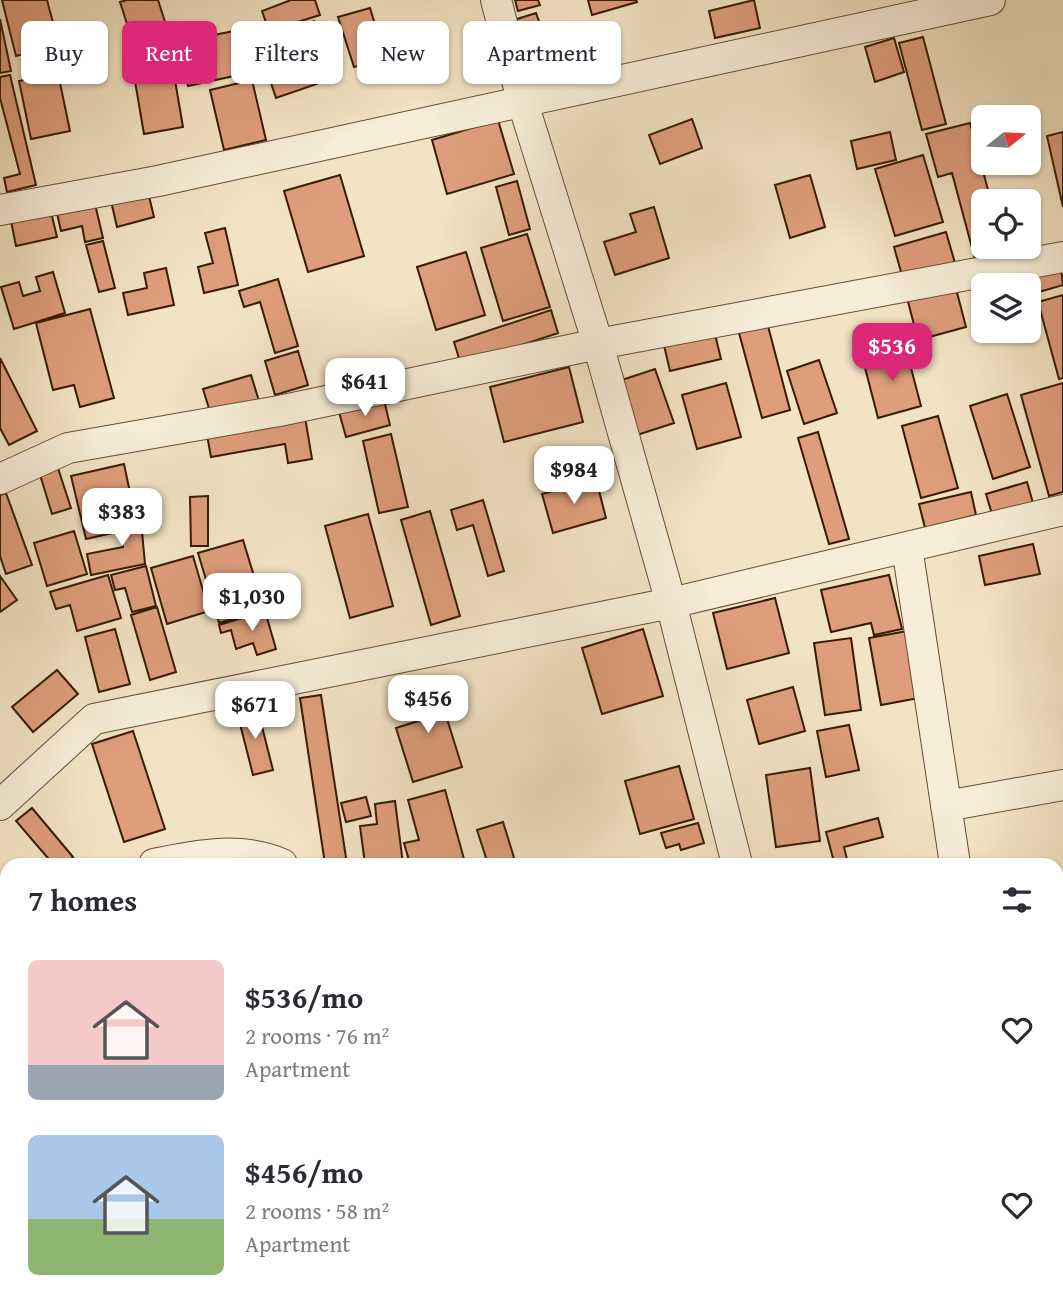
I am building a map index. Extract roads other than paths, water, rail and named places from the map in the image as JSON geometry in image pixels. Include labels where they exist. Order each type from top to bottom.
[{"type":"street","points":[[496,0],[522,100],[598,344],[671,603],[735,858]]},
{"type":"street","points":[[0,210],[158,181],[990,0]]},
{"type":"street","points":[[0,479],[68,448],[279,411],[598,344],[1063,257]]},
{"type":"street","points":[[0,805],[94,719],[671,603],[1063,510]]},
{"type":"street","points":[[907,547],[954,858]]},
{"type":"street","points":[[946,806],[1063,785]]},
{"type":"street","points":[[182,858],[205,853],[259,858]]}]
